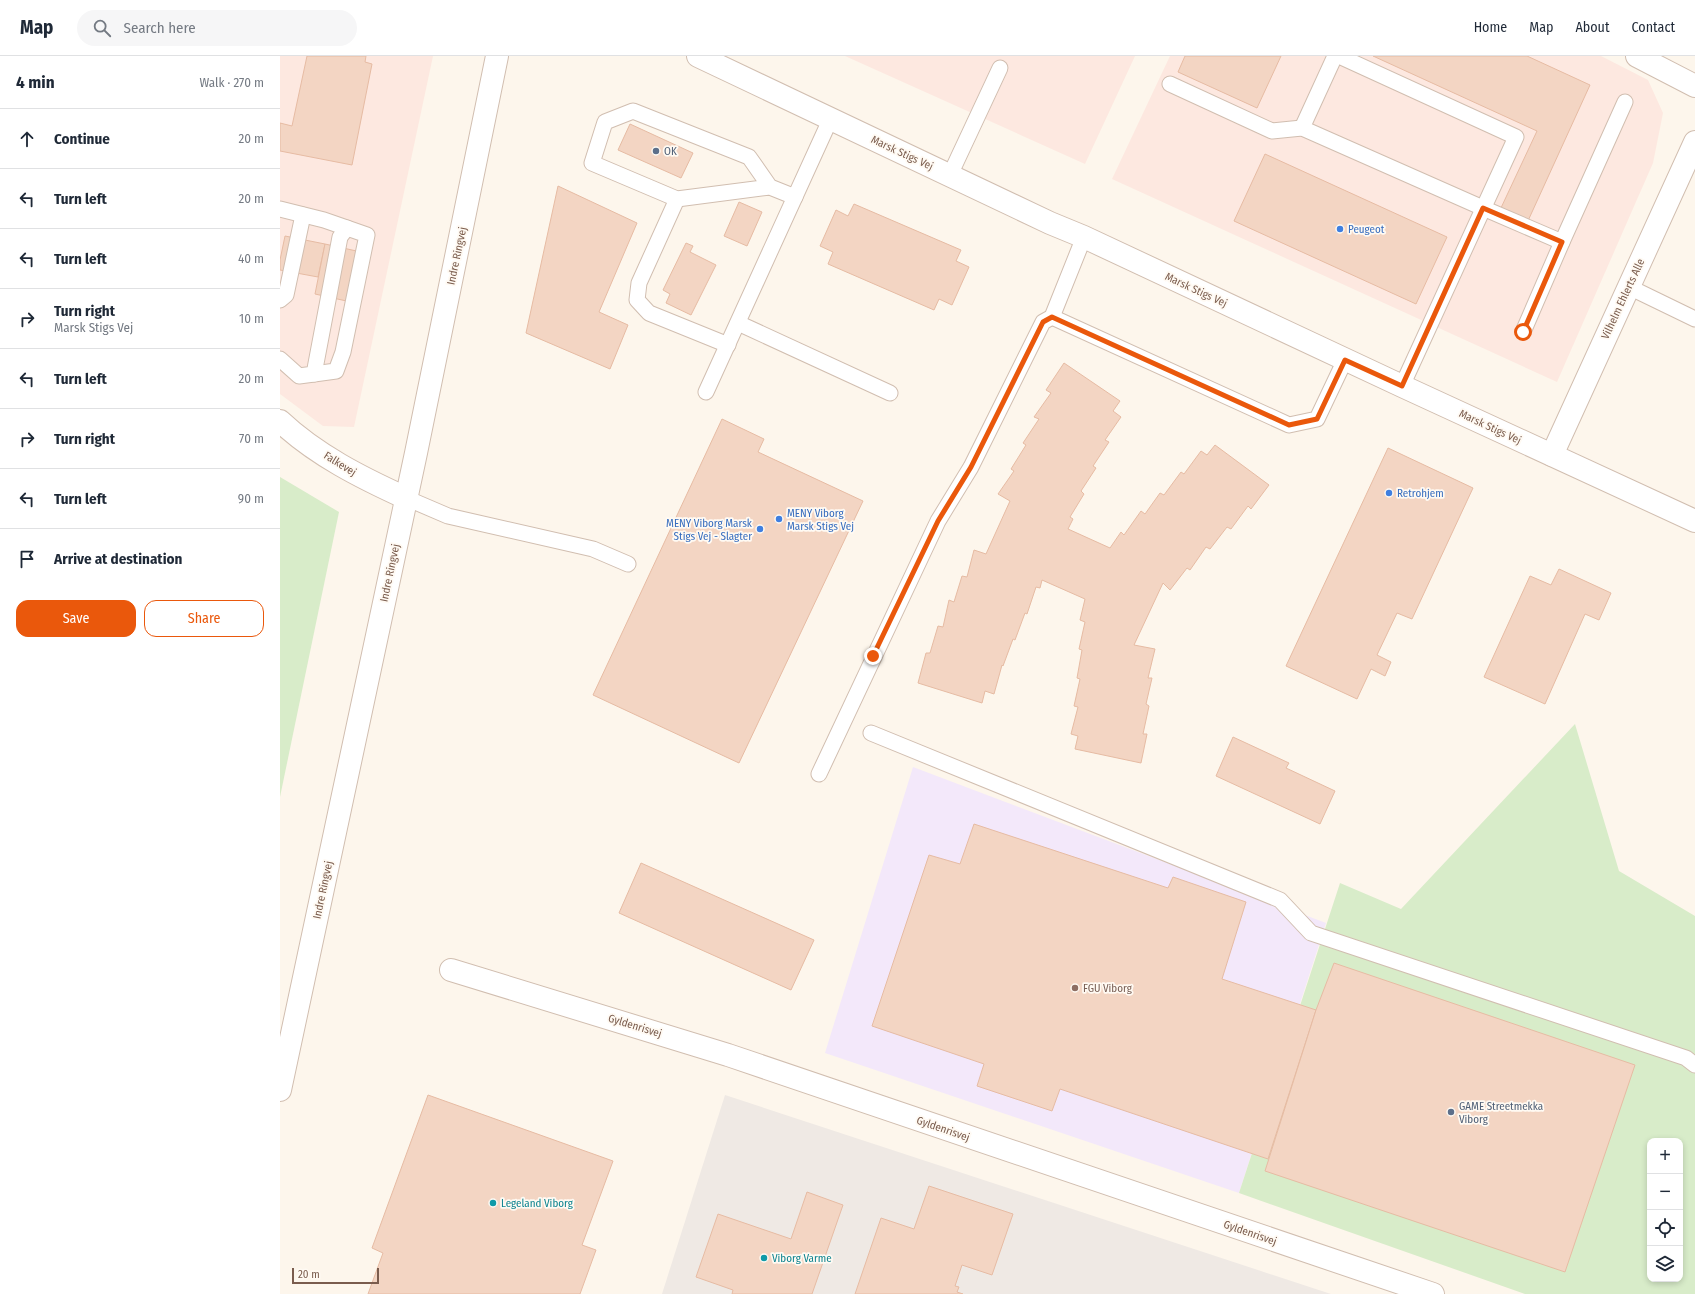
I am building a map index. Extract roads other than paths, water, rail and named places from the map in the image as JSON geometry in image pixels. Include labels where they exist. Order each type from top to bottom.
[{"type":"street","name":"Indre Ringvej","points":[[280,1090],[406,498],[497,56]]},
{"type":"street","name":"Marsk Stigs Vej","points":[[698,56],[830,120],[1050,223],[1084,237],[1345,360],[1695,521]]},
{"type":"street","points":[[1649,59],[1695,86]]},
{"type":"street","name":"Vilhelm Ehlerts Alle","points":[[1552,455],[1695,142]]},
{"type":"street","name":"Falkevej","points":[[280,421],[336,462],[368,481],[406,498]]},
{"type":"street","name":"Gyldenrisvej","points":[[450,970],[728,1055],[1433,1294]]},
{"type":"lane","points":[[1302,128],[1335,56]]},
{"type":"lane","points":[[1339,56],[1516,137],[1402,386]]},
{"type":"lane","points":[[950,175],[1000,68]]},
{"type":"lane","points":[[1170,84],[1272,131],[1302,128],[1562,242]]},
{"type":"lane","points":[[1523,332],[1625,102]]},
{"type":"lane","points":[[770,187],[749,158],[633,111],[605,122],[592,163],[677,199],[770,187],[795,197]]},
{"type":"lane","points":[[706,392],[830,120]]},
{"type":"lane","points":[[677,199],[639,283],[637,300],[649,313],[728,345]]},
{"type":"lane","points":[[280,209],[367,235],[343,352],[336,371],[299,376],[280,359]]},
{"type":"lane","points":[[280,300],[286,295],[303,215]]},
{"type":"lane","points":[[314,374],[340,237],[347,228]]},
{"type":"lane","points":[[818,774],[938,521],[971,467],[1043,322],[1052,317],[1084,237]]},
{"type":"lane","points":[[1629,287],[1695,320]]},
{"type":"lane","points":[[1052,317],[1289,425],[1317,419],[1345,360]]},
{"type":"lane","points":[[738,323],[890,393]]},
{"type":"lane","points":[[406,498],[448,516],[593,549],[628,564]]},
{"type":"lane","points":[[871,734],[1280,900],[1311,933],[1686,1058],[1695,1065]]},
{"type":"place","name":"OK","points":[[656,151]]},
{"type":"place","name":"Peugeot","points":[[1340,229]]},
{"type":"place","name":"Retrohjem","points":[[1389,493]]},
{"type":"place","name":"MENY Viborg Marsk Stigs Vej","points":[[779,519]]},
{"type":"place","name":"MENY Viborg Marsk Stigs Vej - Slagter","points":[[760,529]]},
{"type":"place","name":"FGU Viborg","points":[[1075,988]]},
{"type":"place","name":"GAME Streetmekka Viborg","points":[[1451,1112]]},
{"type":"place","name":"Legeland Viborg","points":[[493,1203]]},
{"type":"place","name":"Viborg Varme","points":[[764,1258]]}]
